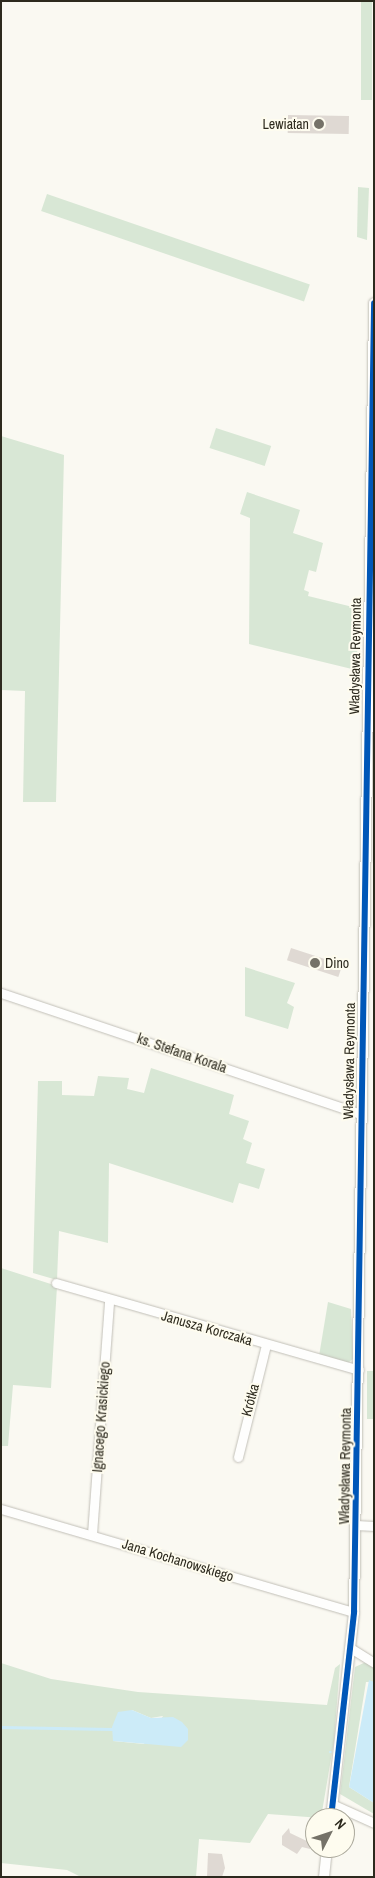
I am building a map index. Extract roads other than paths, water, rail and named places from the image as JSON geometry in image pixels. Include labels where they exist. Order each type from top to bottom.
[{"type":"street","name":"Władysława Reymonta","points":[[332,1808],[352,1649],[354,1612],[374,303]]},
{"type":"street","name":"ks. Stefana Korala","points":[[1,993],[361,1114]]},
{"type":"street","name":"Janusza Korczaka","points":[[56,1283],[109,1300],[359,1370]]},
{"type":"street","name":"Ignacego Krasickiego","points":[[92,1534],[109,1300]]},
{"type":"street","name":"Krótka","points":[[238,1457],[266,1345]]},
{"type":"street","name":"Jana Kochanowskiego","points":[[1,1509],[354,1612]]},
{"type":"street","points":[[356,1525],[374,1526]]},
{"type":"street","points":[[352,1649],[374,1663]]},
{"type":"street","points":[[332,1804],[374,1823]]},
{"type":"street","points":[[324,1877],[326,1858]]},
{"type":"water","points":[[369,1680],[374,1682],[374,1803],[349,1787]]},
{"type":"water","points":[[132,1710],[151,1718],[173,1717],[182,1722],[188,1729],[188,1740],[181,1747],[113,1741],[112,1727],[118,1712]]},
{"type":"waterway","points":[[1,1727],[112,1729]]},
{"type":"place","name":"Lewiatan","points":[[319,124]]},
{"type":"place","name":"Dino","points":[[315,963]]}]
